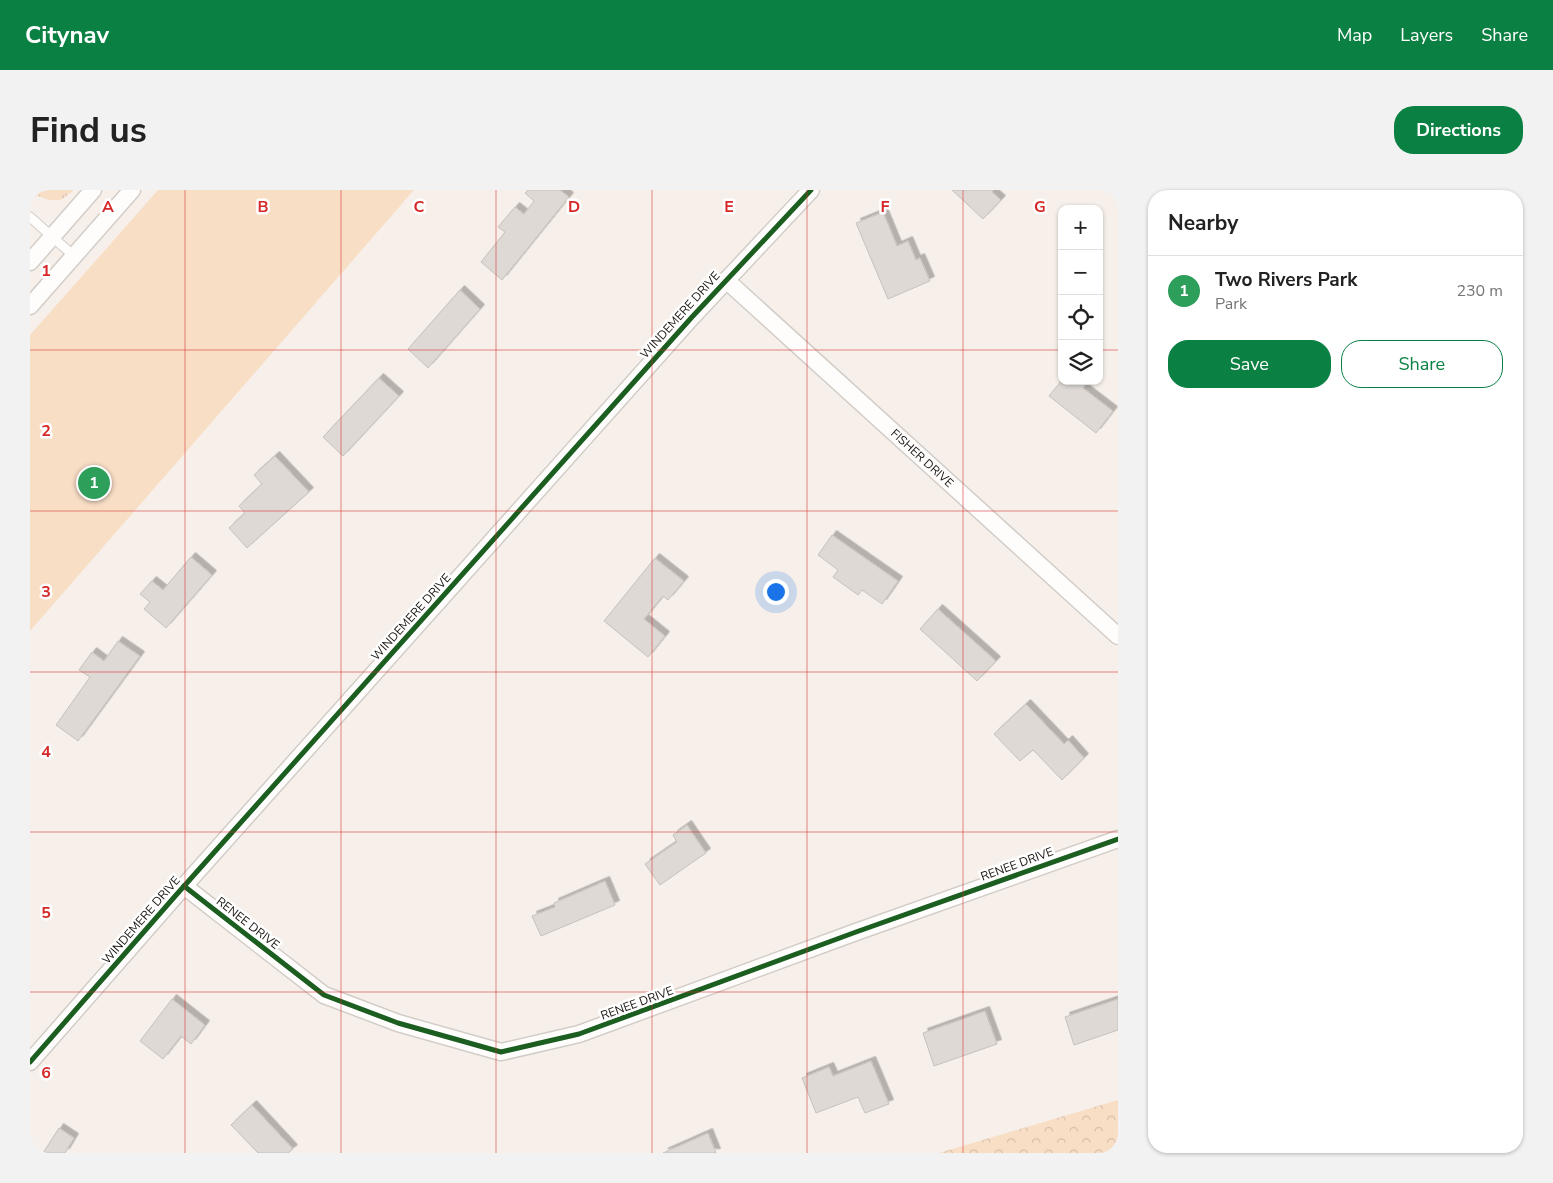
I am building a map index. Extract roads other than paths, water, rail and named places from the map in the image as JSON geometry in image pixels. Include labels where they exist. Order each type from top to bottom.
[{"type":"street","points":[[30,262],[93,190]]},
{"type":"street","points":[[30,306],[132,190]]},
{"type":"street","name":"WINDEMERE DRIVE","points":[[30,1062],[184,886],[726,280],[811,190]]},
{"type":"street","name":"FISHER DRIVE","points":[[726,280],[1118,636]]},
{"type":"street","name":"RENEE DRIVE","points":[[184,886],[324,994],[398,1023],[501,1052],[580,1034],[856,932],[1118,839]]},
{"type":"lane","points":[[30,217],[74,256]]},
{"type":"place","name":"Two Rivers Park","points":[[94,483]]}]
